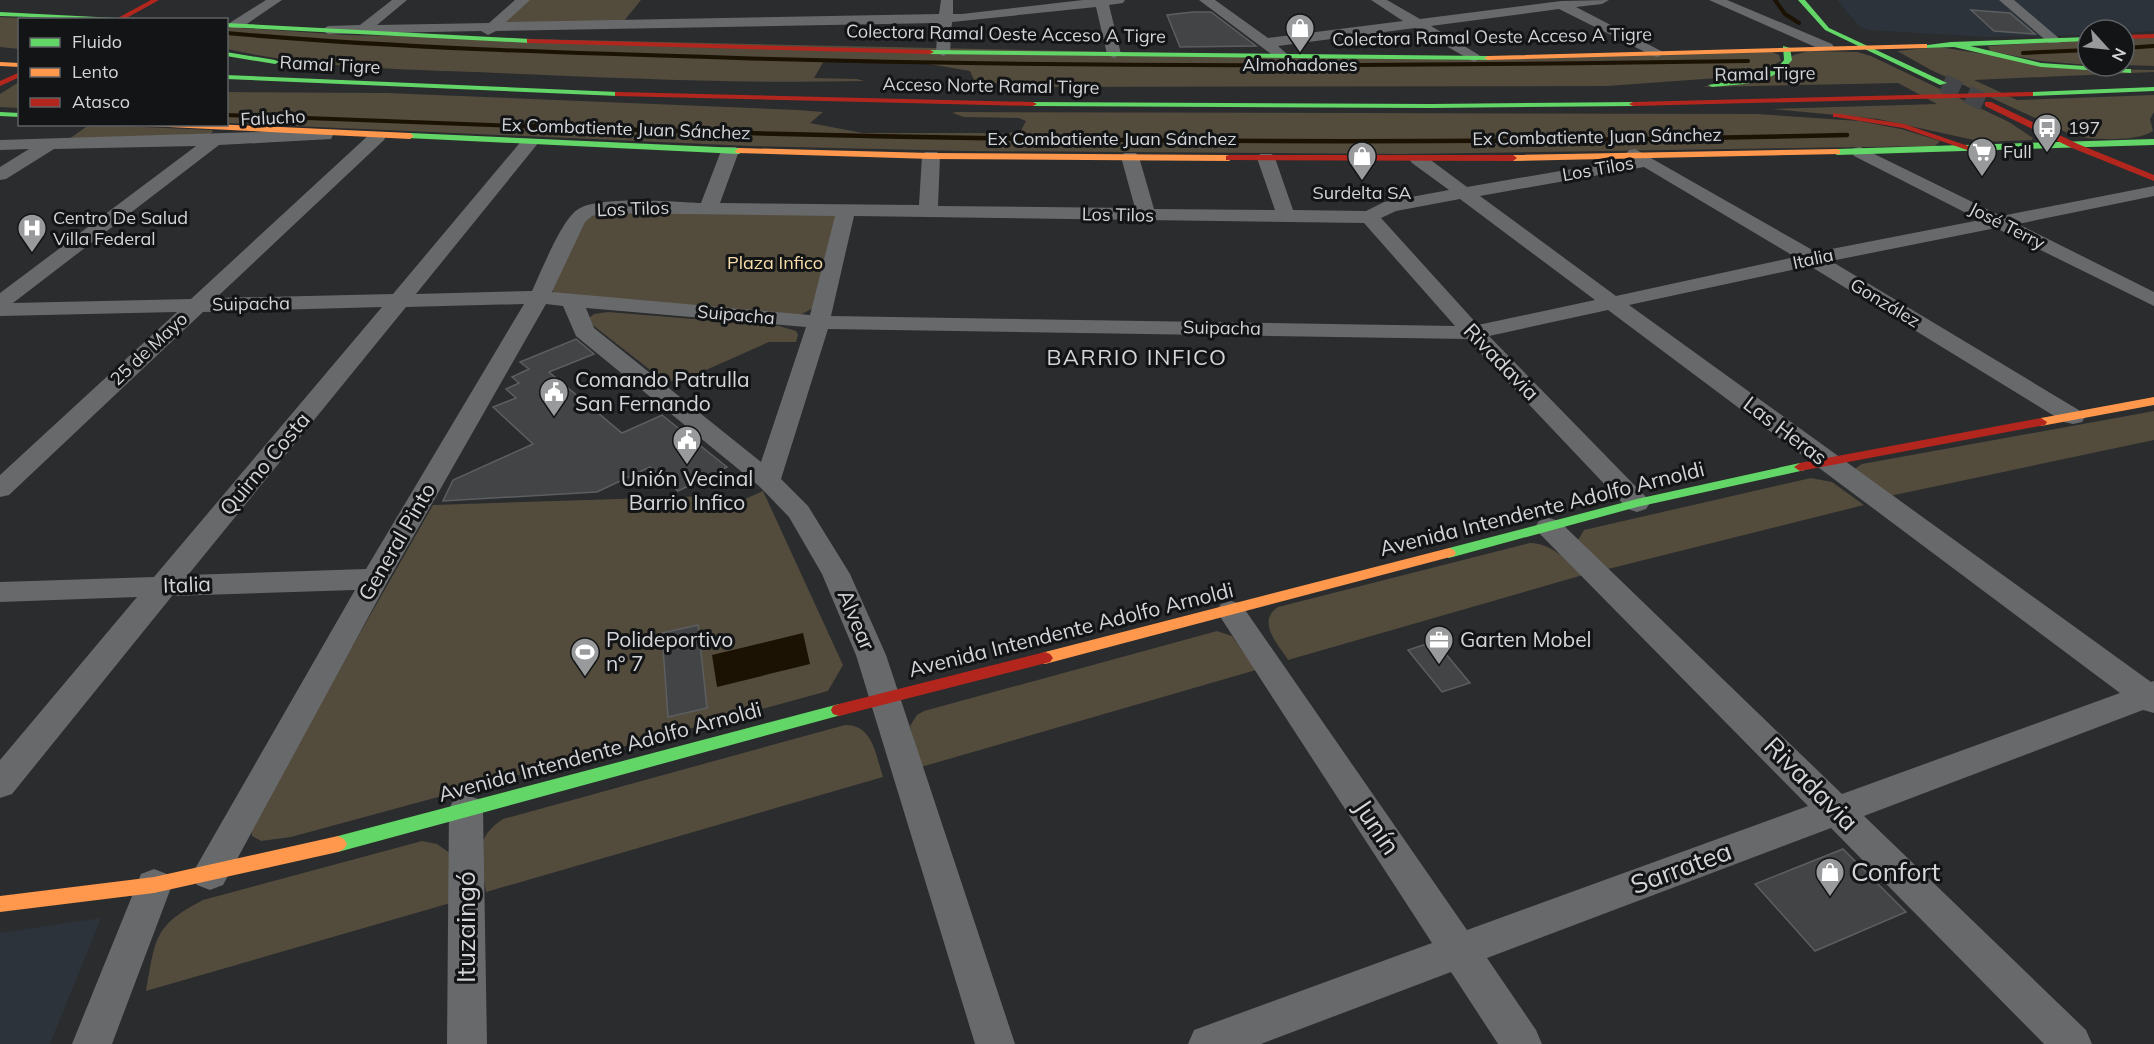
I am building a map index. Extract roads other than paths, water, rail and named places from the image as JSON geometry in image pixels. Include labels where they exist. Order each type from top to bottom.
[{"type":"main road","points":[[119,18],[126,10],[143,0]]},
{"type":"main road","points":[[121,18],[156,0]]},
{"type":"main road","points":[[1801,0],[1827,29],[1943,83]]},
{"type":"main road","points":[[1815,0],[1835,24],[1870,48]]},
{"type":"main road","points":[[0,14],[77,18]]},
{"type":"main road","points":[[231,25],[315,31]]},
{"type":"main road","name":"Colectora Ramal Oeste Acceso A Tigre","points":[[361,31],[476,40],[611,44],[1181,55]]},
{"type":"main road","points":[[2136,37],[2154,36]]},
{"type":"main road","name":"Colectora Ramal Oeste Acceso A Tigre","points":[[1274,50],[1474,58],[1786,48],[1870,48],[2076,39]]},
{"type":"main road","points":[[1951,44],[2041,65],[2150,76]]},
{"type":"main road","points":[[1702,86],[1748,80],[1773,73],[1786,65],[1786,48]]},
{"type":"main road","points":[[228,54],[286,64]]},
{"type":"main road","points":[[309,67],[420,78]]},
{"type":"main road","name":"Ramal Tigre","points":[[228,69],[420,78]]},
{"type":"main road","points":[[0,84],[18,75]]},
{"type":"main road","name":"Ramal Tigre","points":[[1527,97],[2003,86],[2150,76]]},
{"type":"main road","name":"Ramal Tigre","points":[[228,77],[432,88]]},
{"type":"main road","name":"Acceso Norte Ramal Tigre","points":[[420,78],[1044,97],[1527,97]]},
{"type":"main road","points":[[726,89],[852,85]]},
{"type":"main road","points":[[228,89],[432,88]]},
{"type":"main road","name":"Acceso Norte Ramal Tigre","points":[[432,88],[1038,105],[1550,106]]},
{"type":"main road","name":"Ramal Tigre","points":[[1550,106],[1927,98],[2154,89]]},
{"type":"main road","points":[[1527,97],[1644,90]]},
{"type":"main road","points":[[1008,92],[1209,97]]},
{"type":"main road","points":[[693,97],[834,111]]},
{"type":"main road","points":[[1988,104],[2075,146],[2154,188]]},
{"type":"main road","points":[[951,109],[1038,105]]},
{"type":"main road","points":[[1550,106],[1818,114],[1904,126],[1973,149]]},
{"type":"main road","points":[[0,114],[18,116]]},
{"type":"main road","points":[[163,126],[222,134]]},
{"type":"main road","name":"Ex Combatiente Juan Sánchez","points":[[332,134],[730,151],[931,156],[1418,159],[1860,152],[2154,142]]},
{"type":"main road","name":"Avenida Intendente Adolfo Arnoldi","points":[[0,904],[154,885],[331,846],[885,698],[1231,611],[1637,503],[1825,461],[2073,417],[2154,400]]},
{"type":"street","points":[[231,25],[275,0]]},
{"type":"street","points":[[361,31],[400,0]]},
{"type":"street","points":[[476,40],[523,0]]},
{"type":"street","points":[[943,52],[948,0]]},
{"type":"street","points":[[315,31],[628,23],[785,16],[946,18],[983,16],[1118,0]]},
{"type":"street","points":[[1206,0],[1274,50]]},
{"type":"street","points":[[1378,0],[1474,58]]},
{"type":"street","points":[[1181,55],[1274,50],[1418,24],[1557,3],[1602,0]]},
{"type":"street","points":[[1716,0],[1827,47]]},
{"type":"street","points":[[2006,0],[2054,40]]},
{"type":"street","points":[[1102,1],[1114,54]]},
{"type":"street","points":[[1557,3],[1658,53]]},
{"type":"street","points":[[611,44],[641,7]]},
{"type":"street","points":[[772,48],[785,16]]},
{"type":"street","points":[[0,175],[77,126]]},
{"type":"street","points":[[0,303],[222,134]]},
{"type":"street","name":"Falucho","points":[[0,145],[222,134],[332,134]]},
{"type":"street","name":"25 de Mayo","points":[[0,489],[378,136]]},
{"type":"street","name":"Quirno Costa","points":[[0,784],[529,143]]},
{"type":"street","points":[[708,209],[730,151]]},
{"type":"street","name":"José Terry","points":[[1860,152],[2154,300]]},
{"type":"street","points":[[928,212],[931,156]]},
{"type":"street","points":[[1557,156],[1578,172]]},
{"type":"street","points":[[1130,157],[1146,215]]},
{"type":"street","name":"Los Tilos","points":[[585,212],[604,207],[846,212],[1370,217],[1391,206],[1578,172],[1641,157]]},
{"type":"street","name":"González","points":[[1641,157],[1814,259],[2073,417]]},
{"type":"street","points":[[1266,158],[1286,216]]},
{"type":"street","name":"Las Heras","points":[[1418,159],[1825,461],[2151,696]]},
{"type":"street","name":"Italia","points":[[1473,333],[1814,259],[2001,223],[2154,188]]},
{"type":"street","name":"General Pinto","points":[[210,874],[375,579],[539,297],[577,220],[585,212]]},
{"type":"street","points":[[768,480],[819,322],[846,212]]},
{"type":"street","name":"Rivadavia","points":[[1370,217],[1473,333],[1637,503]]},
{"type":"street","name":"Suipacha","points":[[0,310],[539,297],[819,322],[1473,333]]},
{"type":"street","name":"Alvear","points":[[572,300],[584,332],[768,480],[796,506],[836,574],[871,655],[994,1044]]},
{"type":"street","name":"Rivadavia","points":[[1549,527],[2072,1044]]},
{"type":"street","name":"Italia","points":[[0,592],[375,579]]},
{"type":"street","name":"Junín","points":[[1231,611],[1522,1044]]},
{"type":"street","name":"Sarratea","points":[[1208,1044],[2151,696]]},
{"type":"street","name":"Ituzaingó","points":[[466,809],[467,1044]]},
{"type":"street","points":[[92,1044],[154,885]]},
{"type":"waterway","points":[[1775,0],[1785,14],[1799,23]]},
{"type":"waterway","points":[[228,33],[354,43],[482,49],[864,61],[1243,65],[1748,61]]},
{"type":"waterway","points":[[2136,47],[2154,46]]},
{"type":"waterway","points":[[2023,53],[2076,51]]},
{"type":"waterway","points":[[228,115],[568,128]]},
{"type":"waterway","points":[[525,126],[856,136],[1186,141],[1516,140],[1847,135]]},
{"type":"tunnel","points":[[1943,83],[1988,104]]},
{"type":"place","name":"Almohadones","points":[[1300,54]]},
{"type":"place","name":"197","points":[[2047,154]]},
{"type":"place","name":"Full","points":[[1982,178]]},
{"type":"place","name":"Surdelta SA","points":[[1362,182]]},
{"type":"place","name":"Centro De Salud Villa Federal","points":[[32,254]]},
{"type":"place","name":"Comando Patrulla San Fernando","points":[[554,418]]},
{"type":"place","name":"Unión Vecinal Barrio Infico","points":[[687,466]]},
{"type":"place","name":"Garten Mobel","points":[[1439,666]]},
{"type":"place","name":"Polideportivo n° 7","points":[[585,678]]},
{"type":"place","name":"Confort","points":[[1830,898]]},
{"type":"district","name":"BARRIO INFICO","points":[[1137,357]]},
{"type":"park label","name":"Plaza Infico","points":[[775,263]]}]
